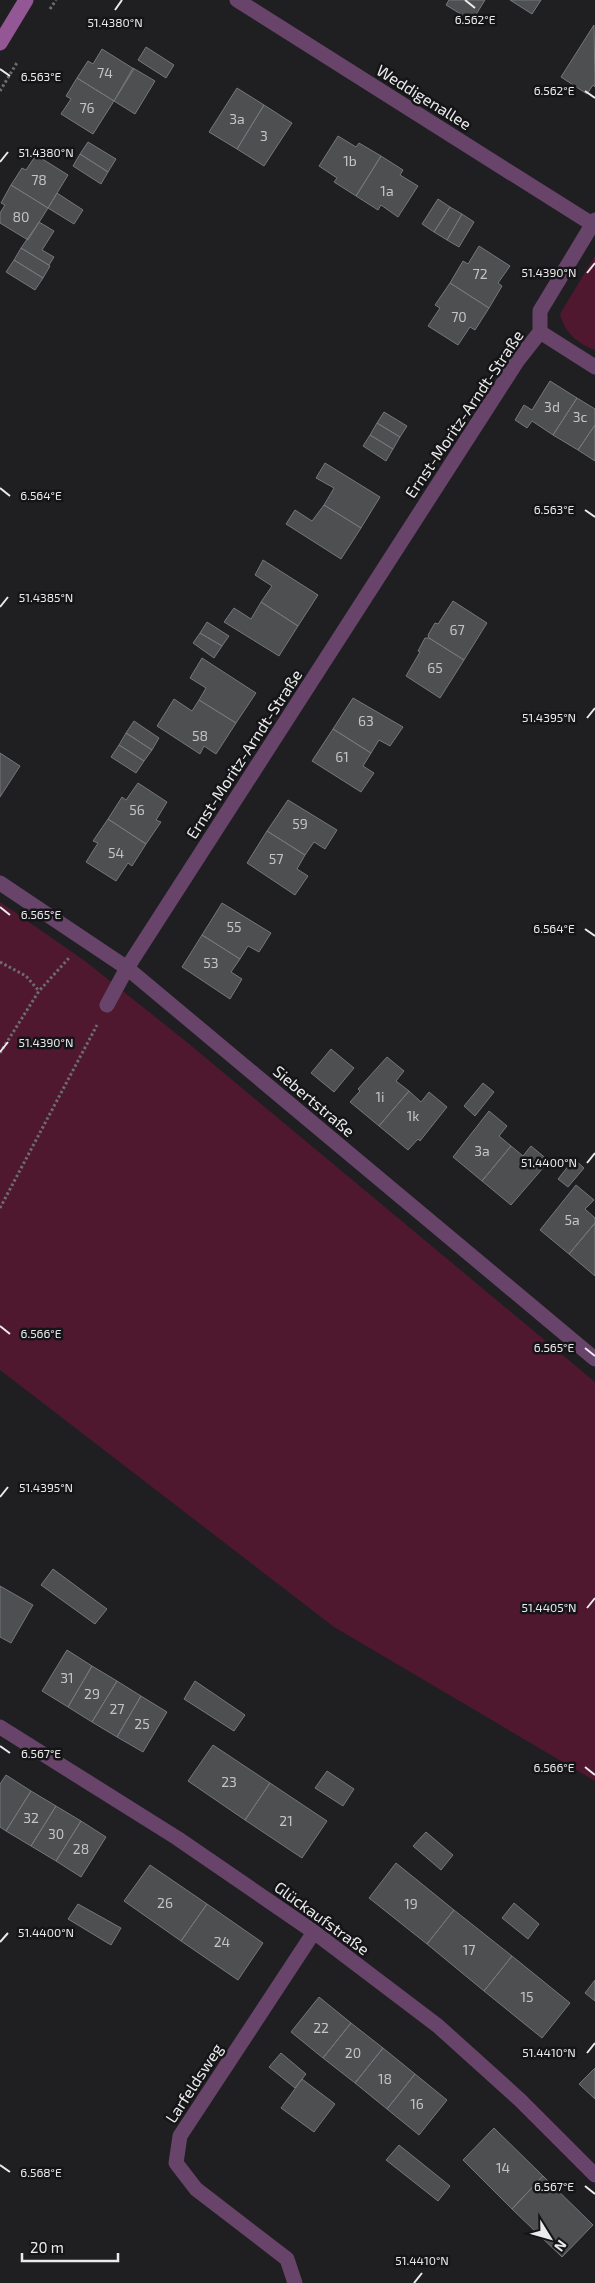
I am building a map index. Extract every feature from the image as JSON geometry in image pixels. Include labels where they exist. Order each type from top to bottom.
[{"type":"street","points":[[0,43],[26,0]]},
{"type":"street","name":"Weddigenallee","points":[[237,0],[594,222]]},
{"type":"street","points":[[594,222],[540,311],[540,332],[595,367]]},
{"type":"street","name":"Ernst-Moritz-Arndt-Straße","points":[[107,1005],[127,968],[518,360],[540,332]]},
{"type":"street","name":"Siebertstraße","points":[[0,883],[127,968],[595,1359]]},
{"type":"street","name":"Glückaufstraße","points":[[0,1727],[177,1838],[314,1932],[438,2026],[520,2100],[595,2175]]},
{"type":"street","name":"Larfeldsweg","points":[[295,2283],[287,2259],[196,2188],[176,2163],[180,2136],[314,1932]]},
{"type":"path","points":[[0,1053],[39,991],[86,940]]},
{"type":"path","points":[[0,962],[26,976],[39,991]]},
{"type":"path","points":[[0,1208],[107,1005]]},
{"type":"shaded area","points":[[595,256],[595,350],[578,341],[568,332],[560,314]]},
{"type":"shaded area","points":[[0,902],[85,961],[188,1043],[595,1382],[595,1781],[334,1627],[0,1370]]},
{"type":"building","points":[[449,0],[485,0],[472,21],[446,5]]},
{"type":"building","points":[[510,0],[541,0],[532,14]]},
{"type":"building","points":[[594,25],[595,87],[593,85],[587,94],[561,77]]},
{"type":"building","points":[[146,47],[174,65],[166,78],[138,60]]},
{"type":"building","points":[[102,49],[134,69],[114,101],[77,78],[88,61],[93,64]]},
{"type":"building","points":[[133,68],[155,81],[135,114],[114,101]]},
{"type":"building","points":[[77,78],[114,101],[93,134],[61,114],[71,99],[66,96]]},
{"type":"building","points":[[237,88],[264,105],[237,149],[209,132]]},
{"type":"building","points":[[264,105],[292,123],[264,166],[237,149]]},
{"type":"building","points":[[338,136],[356,147],[359,143],[381,156],[356,196],[334,182],[337,178],[319,166]]},
{"type":"building","points":[[88,142],[116,159],[108,172],[80,154]]},
{"type":"building","points":[[80,154],[108,172],[101,184],[73,166]]},
{"type":"building","points":[[36,155],[68,175],[48,208],[11,185],[22,168],[26,170]]},
{"type":"building","points":[[381,156],[403,170],[400,175],[418,186],[398,217],[381,205],[378,210],[356,196]]},
{"type":"building","points":[[11,185],[48,208],[28,240],[0,223],[0,213],[5,205],[1,203]]},
{"type":"building","points":[[57,193],[83,210],[74,224],[48,208]]},
{"type":"building","points":[[438,199],[450,207],[434,232],[422,224]]},
{"type":"building","points":[[450,207],[462,214],[447,240],[434,232]]},
{"type":"building","points":[[462,214],[474,222],[459,247],[447,240]]},
{"type":"building","points":[[39,222],[54,231],[42,250],[54,257],[49,265],[21,248]]},
{"type":"building","points":[[479,246],[510,266],[498,283],[502,286],[489,308],[450,283],[463,261],[468,264]]},
{"type":"building","points":[[21,248],[50,266],[43,278],[14,260]]},
{"type":"building","points":[[14,260],[43,278],[35,290],[6,272]]},
{"type":"building","points":[[450,283],[489,308],[475,330],[470,327],[458,345],[428,326],[440,308],[435,305]]},
{"type":"building","points":[[550,381],[577,398],[553,435],[532,421],[527,428],[515,420],[524,405],[532,410]]},
{"type":"building","points":[[577,398],[595,409],[595,425],[578,450],[553,435]]},
{"type":"building","points":[[384,412],[407,426],[400,437],[377,423]]},
{"type":"building","points":[[377,423],[400,437],[393,449],[370,435]]},
{"type":"building","points":[[595,425],[595,461],[578,450]]},
{"type":"building","points":[[370,435],[393,449],[386,461],[363,446]]},
{"type":"building","points":[[325,463],[380,497],[361,528],[324,505],[334,488],[316,478]]},
{"type":"building","points":[[324,505],[361,528],[341,559],[286,524],[295,510],[312,521]]},
{"type":"building","points":[[263,560],[318,595],[298,626],[261,602],[272,586],[255,575]]},
{"type":"building","points":[[453,601],[487,623],[464,660],[429,638],[428,635],[435,623],[438,624]]},
{"type":"building","points":[[261,602],[298,626],[279,656],[224,622],[234,608],[251,619]]},
{"type":"building","points":[[207,622],[229,636],[222,646],[200,633]]},
{"type":"building","points":[[200,633],[222,646],[214,658],[193,643]]},
{"type":"building","points":[[425,638],[429,638],[464,660],[440,698],[406,676],[420,652],[418,651]]},
{"type":"building","points":[[202,658],[256,693],[236,723],[199,700],[206,688],[190,678]]},
{"type":"building","points":[[353,698],[403,727],[390,746],[379,740],[371,753],[333,729]]},
{"type":"building","points":[[174,699],[192,711],[199,700],[236,723],[216,754],[204,746],[200,754],[157,726]]},
{"type":"building","points":[[134,721],[159,738],[152,750],[126,733]]},
{"type":"building","points":[[333,729],[371,753],[363,766],[374,773],[361,792],[312,761]]},
{"type":"building","points":[[126,733],[152,750],[144,761],[119,745]]},
{"type":"building","points":[[119,745],[144,761],[136,773],[111,757]]},
{"type":"building","points":[[0,753],[20,766],[0,797]]},
{"type":"building","points":[[138,783],[167,802],[156,820],[161,822],[146,844],[108,819],[122,797],[126,800]]},
{"type":"building","points":[[288,800],[337,830],[325,849],[314,842],[305,855],[267,831]]},
{"type":"building","points":[[108,819],[146,844],[132,866],[128,863],[116,881],[86,862],[98,843],[93,841]]},
{"type":"building","points":[[267,831],[305,855],[297,869],[308,876],[295,895],[247,863]]},
{"type":"building","points":[[222,903],[271,933],[259,952],[248,946],[240,959],[202,935]]},
{"type":"building","points":[[202,935],[240,959],[231,972],[242,979],[230,999],[182,967]]},
{"type":"building","points":[[331,1049],[354,1068],[334,1092],[311,1073]]},
{"type":"building","points":[[387,1057],[404,1071],[396,1081],[409,1091],[379,1126],[350,1102],[360,1091],[358,1089]]},
{"type":"building","points":[[483,1083],[494,1092],[475,1116],[464,1106]]},
{"type":"building","points":[[409,1091],[421,1102],[429,1092],[447,1107],[420,1141],[418,1139],[408,1150],[379,1126]]},
{"type":"building","points":[[489,1111],[507,1126],[499,1136],[511,1146],[482,1181],[453,1157]]},
{"type":"building","points":[[511,1146],[523,1156],[531,1146],[549,1161],[511,1205],[482,1181]]},
{"type":"building","points":[[574,1159],[584,1168],[568,1187],[558,1179]]},
{"type":"building","points":[[576,1185],[594,1200],[585,1209],[595,1218],[595,1223],[569,1254],[540,1230]]},
{"type":"building","points":[[595,1223],[595,1276],[569,1254]]},
{"type":"building","points":[[53,1569],[107,1609],[95,1624],[41,1585]]},
{"type":"building","points":[[0,1586],[33,1605],[11,1643],[0,1637]]},
{"type":"building","points":[[67,1650],[92,1666],[68,1707],[42,1691]]},
{"type":"building","points":[[92,1666],[117,1681],[92,1722],[68,1707]]},
{"type":"building","points":[[117,1681],[141,1696],[117,1737],[92,1722]]},
{"type":"building","points":[[195,1681],[245,1715],[234,1731],[184,1699]]},
{"type":"building","points":[[141,1696],[167,1712],[143,1752],[117,1737]]},
{"type":"building","points":[[213,1745],[270,1783],[245,1820],[188,1781]]},
{"type":"building","points":[[327,1771],[354,1789],[343,1806],[315,1788]]},
{"type":"building","points":[[6,1775],[31,1791],[6,1831],[0,1827],[0,1784]]},
{"type":"building","points":[[270,1783],[327,1821],[302,1858],[245,1820]]},
{"type":"building","points":[[31,1791],[56,1806],[31,1846],[6,1831]]},
{"type":"building","points":[[56,1806],[81,1821],[56,1861],[31,1846]]},
{"type":"building","points":[[81,1821],[106,1837],[81,1877],[56,1861]]},
{"type":"building","points":[[426,1832],[453,1855],[441,1870],[413,1846]]},
{"type":"building","points":[[396,1863],[454,1910],[427,1944],[369,1898]]},
{"type":"building","points":[[150,1865],[207,1904],[181,1941],[124,1901]]},
{"type":"building","points":[[514,1903],[539,1924],[528,1939],[502,1918]]},
{"type":"building","points":[[78,1904],[121,1928],[111,1945],[68,1919]]},
{"type":"building","points":[[207,1904],[263,1943],[238,1980],[181,1941]]},
{"type":"building","points":[[454,1910],[512,1956],[484,1991],[427,1944]]},
{"type":"building","points":[[512,1956],[570,2003],[542,2038],[484,1991]]},
{"type":"building","points":[[595,1980],[595,2001],[585,1993]]},
{"type":"building","points":[[319,1997],[351,2023],[323,2058],[291,2032]]},
{"type":"building","points":[[351,2023],[383,2048],[355,2083],[323,2058]]},
{"type":"building","points":[[383,2048],[415,2074],[387,2109],[355,2083]]},
{"type":"building","points":[[281,2053],[306,2074],[295,2088],[269,2067]]},
{"type":"building","points":[[595,2068],[595,2099],[579,2084]]},
{"type":"building","points":[[415,2074],[447,2100],[419,2135],[387,2109]]},
{"type":"building","points":[[302,2079],[335,2104],[314,2132],[281,2108]]},
{"type":"building","points":[[494,2128],[543,2176],[512,2209],[463,2160]]},
{"type":"building","points":[[399,2145],[450,2186],[438,2201],[386,2160]]},
{"type":"building","points":[[543,2176],[593,2225],[562,2257],[512,2209]]}]
